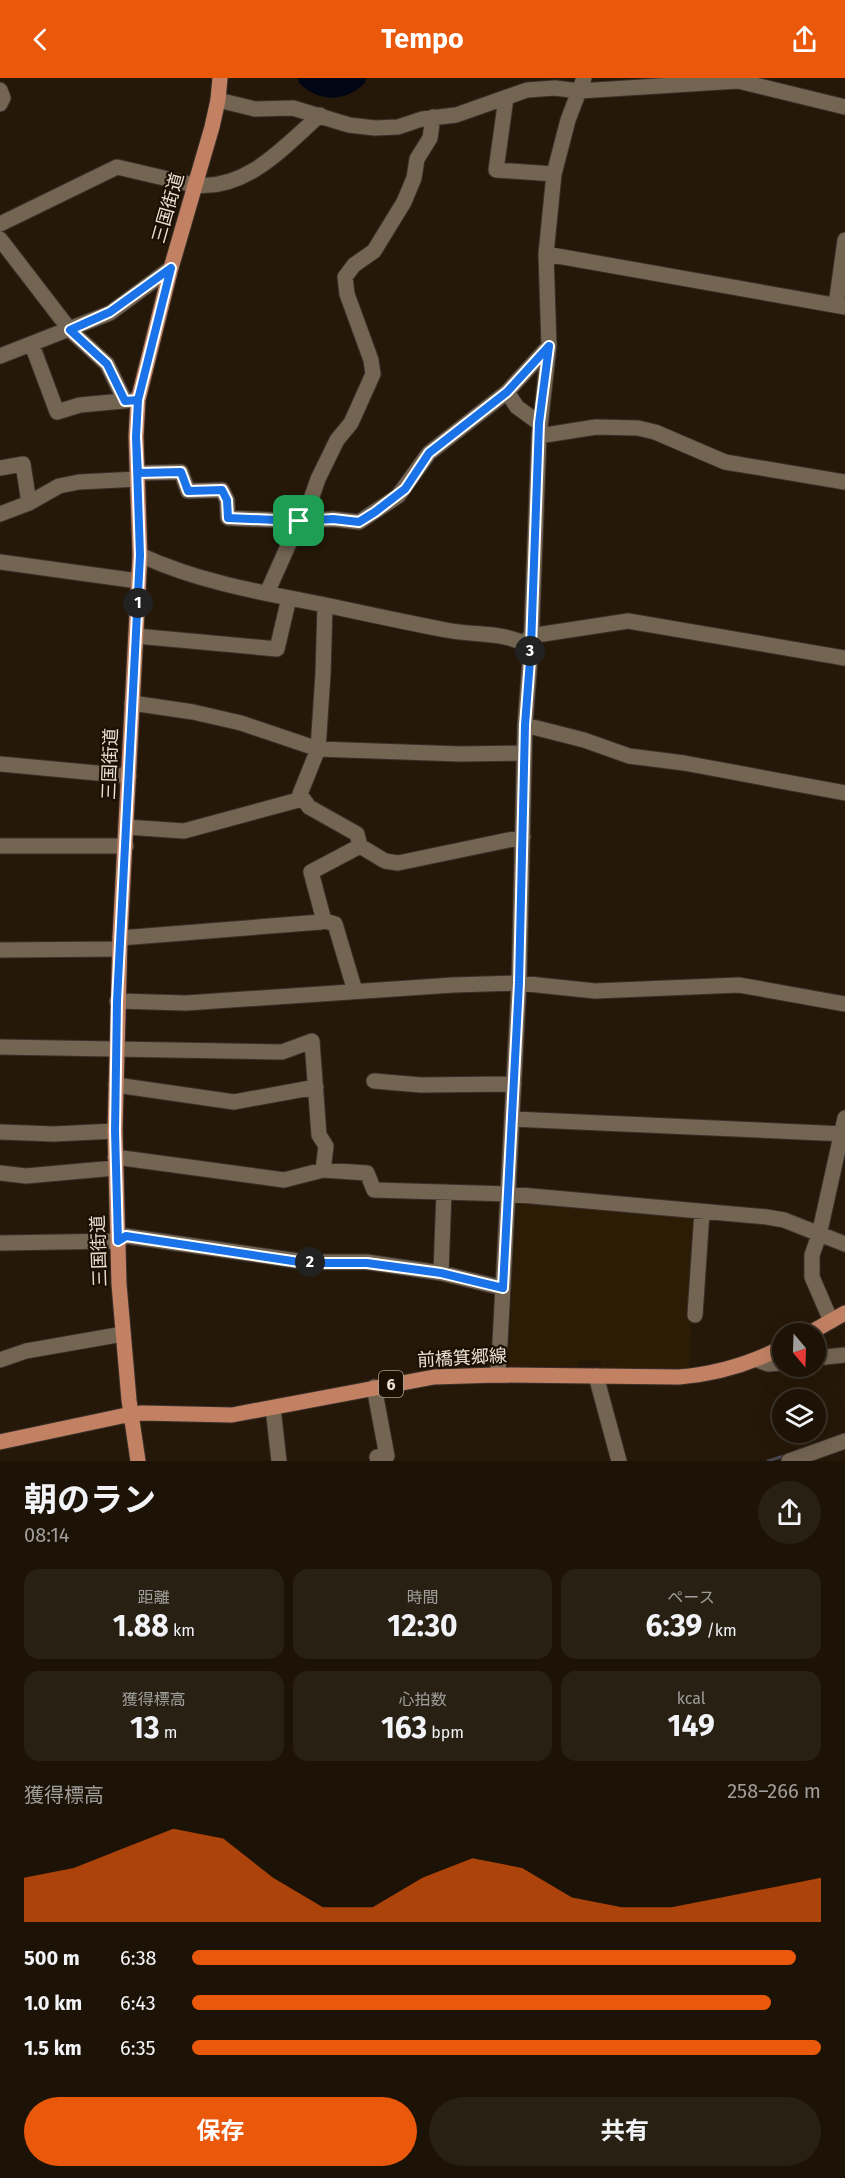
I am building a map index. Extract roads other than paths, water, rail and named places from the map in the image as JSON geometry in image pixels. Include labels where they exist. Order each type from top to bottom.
[{"type":"main road","name":"三国街道","points":[[138,1461],[123,1334],[115,1163],[117,1001],[140,555],[136,437],[132,401],[218,100],[220,78]]},
{"type":"main road","points":[[826,1324],[845,1313]]},
{"type":"main road","name":"前橋箕郷線","points":[[0,1442],[131,1414],[232,1415],[434,1377],[692,1376],[725,1370],[772,1352]]},
{"type":"street","points":[[218,100],[255,109],[293,108],[349,125],[375,128],[398,127],[422,119],[456,115],[527,90],[581,84],[738,81],[845,107]]},
{"type":"street","points":[[497,1375],[509,1194],[519,983],[525,725],[539,429],[549,346],[546,254],[554,174],[568,120],[581,84]]},
{"type":"street","points":[[0,90],[3,98],[0,104]]},
{"type":"street","points":[[506,98],[496,170],[554,174]]},
{"type":"street","points":[[0,224],[117,167],[207,187],[227,183],[252,173],[320,116]]},
{"type":"street","points":[[267,593],[299,521],[310,502],[318,478],[338,440],[351,423],[373,374],[371,360],[347,294],[345,277],[354,264],[374,251],[404,202],[414,178],[417,159],[430,138],[433,117]]},
{"type":"street","points":[[0,239],[70,330],[107,364],[132,401],[80,405],[57,412],[32,345]]},
{"type":"street","points":[[546,254],[840,306],[845,240]]},
{"type":"street","points":[[0,356],[70,330],[110,312],[171,268]]},
{"type":"street","points":[[0,514],[29,503],[59,486],[181,472],[188,491],[222,490],[227,500],[228,518],[299,521],[333,519],[354,522],[366,519],[398,496],[429,453],[507,392],[549,346]]},
{"type":"street","points":[[507,392],[517,408],[539,429],[638,428],[655,432],[725,462],[845,482]]},
{"type":"street","points":[[0,468],[23,464],[29,503]]},
{"type":"street","points":[[140,555],[192,576],[450,631],[505,636],[530,642],[628,621],[845,658]]},
{"type":"street","points":[[0,562],[138,582]]},
{"type":"street","points":[[136,636],[277,649],[289,598]]},
{"type":"street","points":[[325,605],[318,749],[300,794],[309,807],[357,834],[360,846],[386,861],[398,862],[523,837]]},
{"type":"street","points":[[132,703],[193,712],[232,721],[318,749],[460,754],[524,753]]},
{"type":"street","points":[[525,725],[584,740],[630,756],[684,763],[845,794]]},
{"type":"street","points":[[0,764],[129,776]]},
{"type":"street","points":[[126,827],[184,831],[303,799]]},
{"type":"street","points":[[0,846],[126,846]]},
{"type":"street","points":[[322,920],[311,872],[360,846]]},
{"type":"street","points":[[0,950],[120,943],[321,922],[322,920],[335,924],[355,992]]},
{"type":"street","points":[[117,1001],[186,1003],[519,983],[595,991],[739,985],[845,1004]]},
{"type":"street","points":[[0,1047],[282,1052],[312,1041],[320,1135],[326,1146],[323,1170]]},
{"type":"street","points":[[374,1081],[421,1085],[514,1084]]},
{"type":"street","points":[[116,1085],[234,1102],[316,1087]]},
{"type":"street","points":[[831,1321],[812,1277],[812,1256],[844,1134],[845,1118]]},
{"type":"street","points":[[512,1119],[844,1134]]},
{"type":"street","points":[[0,1132],[54,1134],[115,1131]]},
{"type":"street","points":[[0,1173],[26,1176],[115,1163],[284,1180],[323,1170],[367,1173],[374,1190],[509,1194],[767,1216],[784,1220],[845,1244]]},
{"type":"street","points":[[441,1273],[444,1192]]},
{"type":"street","points":[[695,1315],[702,1212]]},
{"type":"street","points":[[0,1243],[118,1241],[126,1236],[306,1263],[367,1263],[441,1273],[503,1288]]},
{"type":"street","points":[[0,1360],[26,1351],[123,1334]]},
{"type":"street","points":[[826,1357],[845,1355]]},
{"type":"street","points":[[757,1360],[772,1364]]},
{"type":"street","points":[[596,1376],[619,1461]]},
{"type":"street","points":[[374,1387],[387,1456],[377,1457],[378,1461]]},
{"type":"street","points":[[273,1408],[279,1461]]},
{"type":"street","points":[[789,1461],[845,1441]]},
{"type":"waterway","points":[[308,78],[320,85],[332,88],[344,85],[356,78]]},
{"type":"waterway","points":[[768,1461],[787,1455]]}]
